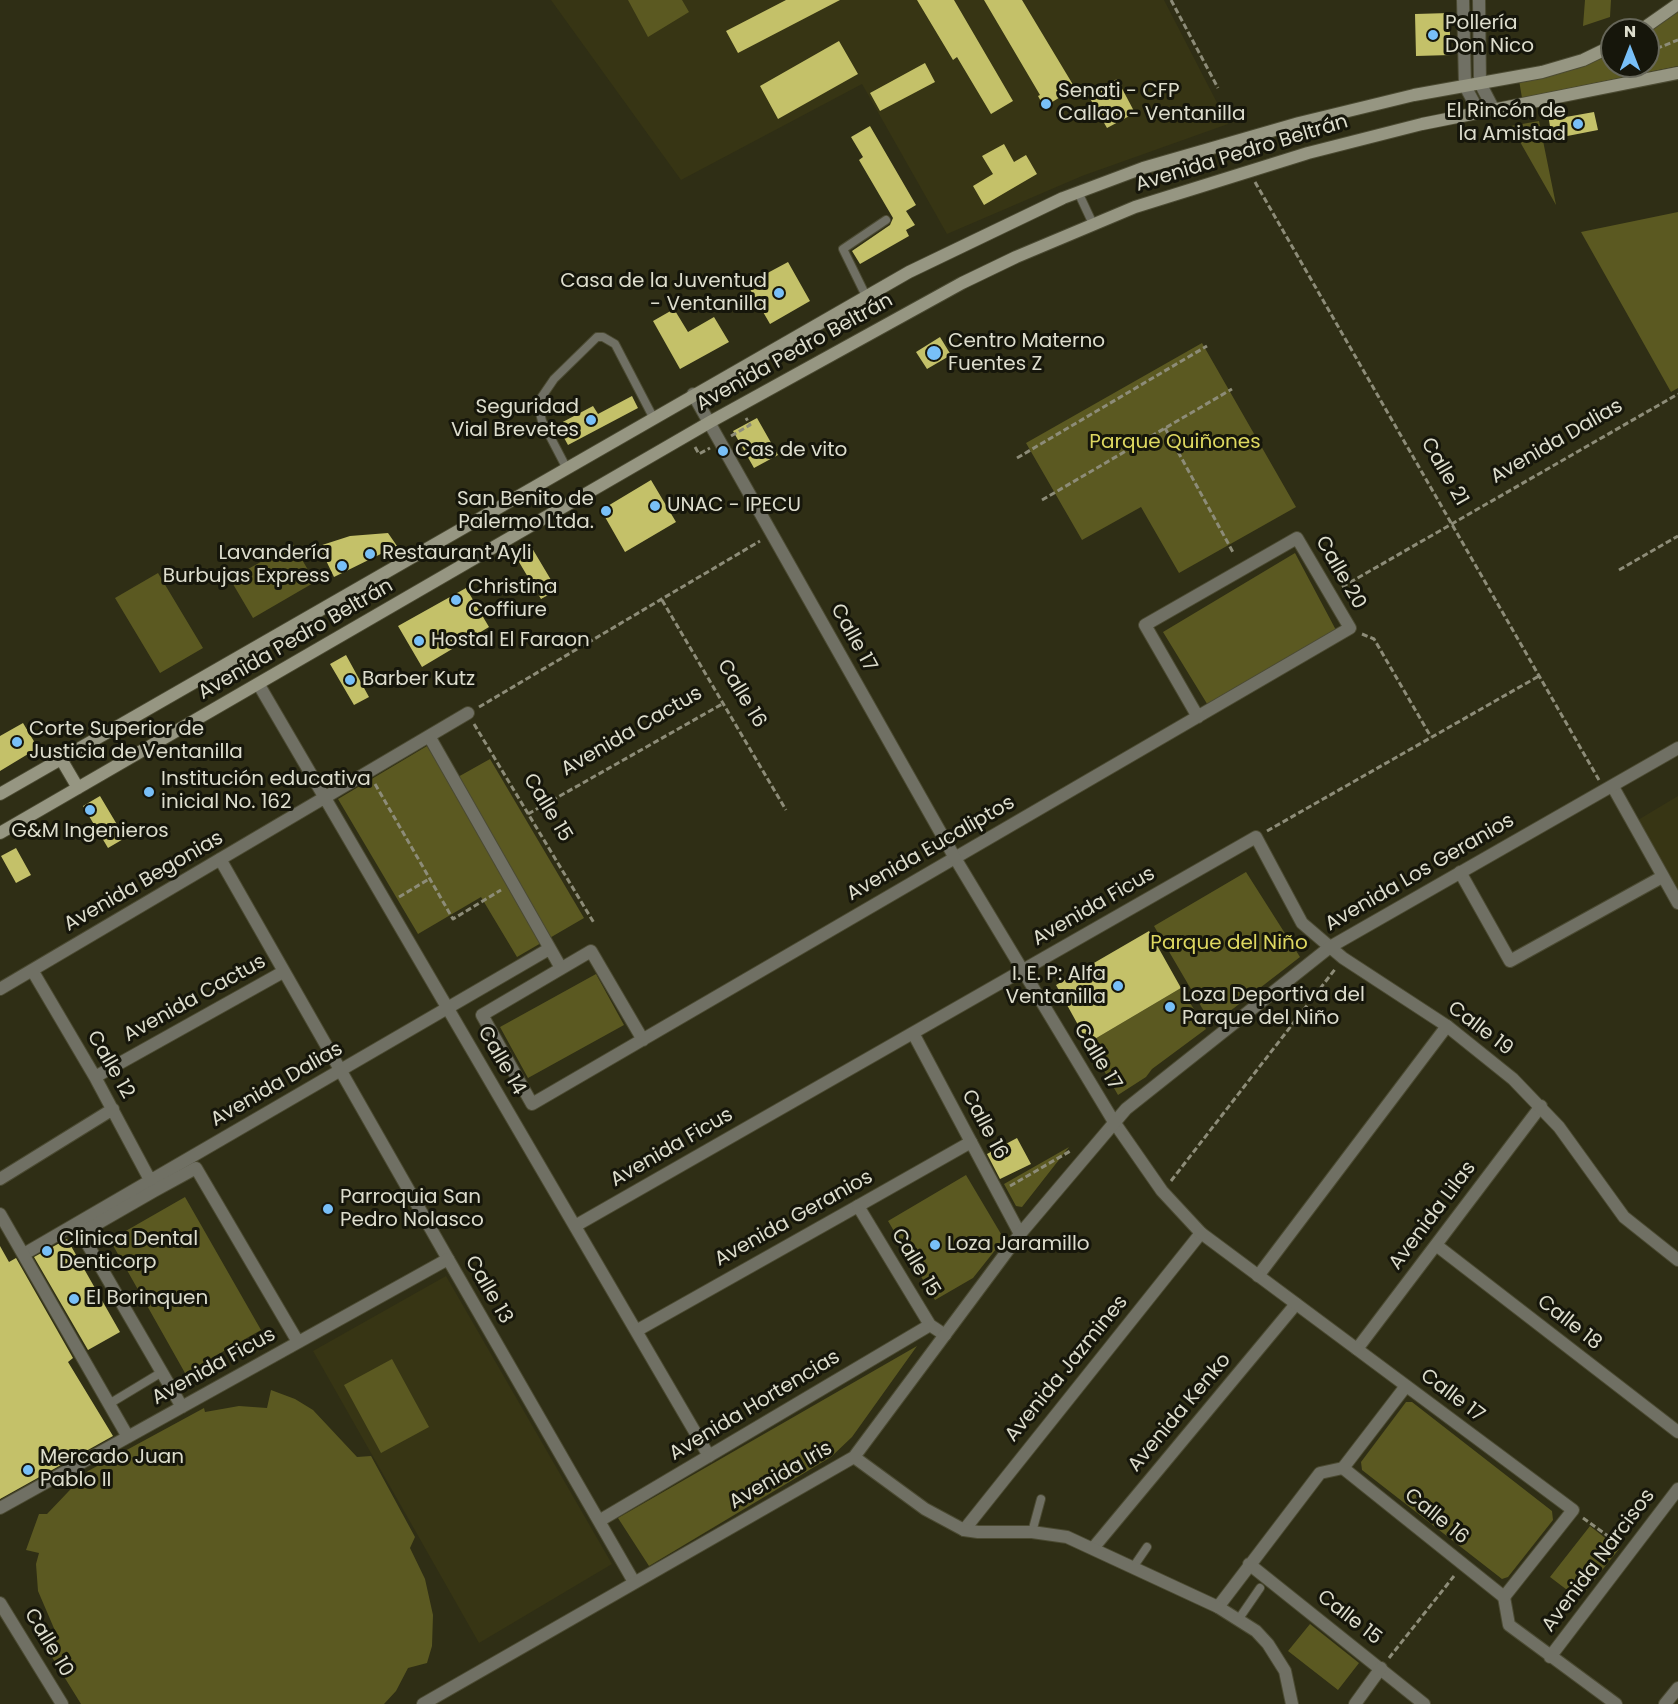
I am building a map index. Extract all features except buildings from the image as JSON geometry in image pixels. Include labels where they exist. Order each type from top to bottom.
[{"type":"main road","points":[[1658,18],[1678,4]]},
{"type":"main road","name":"Avenida Pedro Beltrán","points":[[0,794],[693,394],[956,248],[1078,192],[1143,168],[1299,123],[1414,95],[1542,72],[1584,60],[1600,52]]},
{"type":"main road","name":"Avenida Pedro Beltrán","points":[[0,833],[710,422],[962,283],[1093,224],[1155,200],[1248,171],[1369,136],[1678,73]]},
{"type":"main road","points":[[61,759],[78,788]]},
{"type":"street","points":[[1463,0],[1465,86],[1479,112]]},
{"type":"street","points":[[1479,0],[1480,83],[1494,110]]},
{"type":"street","name":"Calle 17","points":[[693,394],[955,858],[1114,1122],[1162,1191],[1201,1233],[1573,1510]]},
{"type":"street","name":"Calle 20","points":[[1198,717],[1145,625],[1297,538],[1350,628]]},
{"type":"street","name":"Avenida Eucaliptos","points":[[532,1104],[1350,628]]},
{"type":"street","name":"Calle 14","points":[[259,685],[709,1456]]},
{"type":"street","name":"Avenida Begonias","points":[[0,989],[468,713]]},
{"type":"street","points":[[429,736],[561,968],[591,951],[643,1040]]},
{"type":"street","name":"Avenida Los Geranios","points":[[1114,1122],[1135,1102],[1330,947],[1678,748]]},
{"type":"street","points":[[1609,789],[1678,903]]},
{"type":"street","name":"Calle 19","points":[[1256,837],[1302,923],[1343,958],[1447,1026],[1513,1079],[1541,1106],[1624,1217],[1678,1260]]},
{"type":"street","name":"Avenida Ficus","points":[[575,1226],[1256,837]]},
{"type":"street","name":"Calle 13","points":[[220,860],[339,1072],[634,1582]]},
{"type":"street","points":[[1460,872],[1510,961],[1662,877]]},
{"type":"street","name":"Avenida Dalias","points":[[24,1254],[549,949]]},
{"type":"street","name":"Calle 14","points":[[532,1104],[482,1015],[561,968]]},
{"type":"street","name":"Calle 12","points":[[32,970],[95,1077],[150,1180]]},
{"type":"street","name":"Avenida Cactus","points":[[95,1077],[283,972]]},
{"type":"street","points":[[1258,1276],[1447,1026]]},
{"type":"street","name":"Calle 16","points":[[913,1033],[1020,1234]]},
{"type":"street","name":"Avenida Lilas","points":[[1357,1349],[1541,1106]]},
{"type":"street","points":[[0,1179],[113,1110]]},
{"type":"street","name":"Avenida Iris","points":[[423,1704],[854,1457],[1020,1234],[1114,1122]]},
{"type":"street","name":"Avenida Geranios","points":[[636,1331],[971,1142]]},
{"type":"street","points":[[182,1407],[81,1233],[196,1168],[298,1342]]},
{"type":"street","name":"Calle 15","points":[[858,1206],[930,1325],[945,1335]]},
{"type":"street","points":[[0,1214],[128,1437]]},
{"type":"street","name":"Avenida Jazmines","points":[[964,1530],[1201,1233]]},
{"type":"street","name":"Calle 18","points":[[1436,1245],[1678,1432]]},
{"type":"street","name":"Avenida Ficus","points":[[0,1508],[448,1259]]},
{"type":"street","name":"Avenida Kenko","points":[[1094,1547],[1296,1304]]},
{"type":"street","name":"Avenida Hortencias","points":[[599,1521],[930,1325]]},
{"type":"street","points":[[1218,1607],[1320,1473],[1343,1468],[1406,1386]]},
{"type":"street","points":[[854,1457],[926,1509],[964,1530],[1032,1532],[1067,1537],[1094,1547],[1218,1607],[1256,1631],[1279,1659],[1289,1684],[1292,1704]]},
{"type":"street","name":"Calle 16","points":[[1343,1468],[1504,1597]]},
{"type":"street","name":"Avenida Narcisos","points":[[1550,1657],[1678,1489]]},
{"type":"street","points":[[1573,1510],[1504,1597],[1509,1625],[1616,1704]]},
{"type":"street","name":"Calle 15","points":[[1249,1564],[1424,1704]]},
{"type":"street","name":"Calle 10","points":[[0,1603],[62,1704]]},
{"type":"street","points":[[1355,1704],[1381,1668]]},
{"type":"street","points":[[1665,1704],[1678,1688]]},
{"type":"lane","points":[[1078,192],[1093,224]]},
{"type":"lane","points":[[866,296],[843,249],[886,220]]},
{"type":"lane","points":[[566,467],[542,421],[539,409],[542,398],[554,379],[597,337],[603,337],[615,344],[653,417]]},
{"type":"lane","points":[[109,1404],[162,1372]]},
{"type":"lane","points":[[1032,1532],[1041,1499]]},
{"type":"lane","points":[[1134,1566],[1147,1547]]},
{"type":"lane","points":[[1238,1620],[1260,1588]]},
{"type":"path","points":[[1171,0],[1218,88]]},
{"type":"path","points":[[1660,47],[1678,40]]},
{"type":"path","name":"Calle 21","points":[[1248,171],[1539,676],[1609,789]]},
{"type":"path","points":[[1017,458],[1208,346]]},
{"type":"path","points":[[1042,500],[1232,389]]},
{"type":"path","name":"Avenida Dalias","points":[[1330,594],[1678,394]]},
{"type":"path","points":[[1165,428],[1234,554]]},
{"type":"path","points":[[468,713],[772,534]]},
{"type":"path","points":[[1619,570],[1678,536]]},
{"type":"path","name":"Calle 16","points":[[662,599],[786,810]]},
{"type":"path","points":[[1350,628],[1374,639],[1431,737]]},
{"type":"path","points":[[1256,837],[1539,676]]},
{"type":"path","name":"Avenida Cactus","points":[[528,814],[724,702]]},
{"type":"path","name":"Calle 15","points":[[468,713],[594,922]]},
{"type":"path","points":[[368,772],[453,919],[512,883]]},
{"type":"path","points":[[387,904],[430,879]]},
{"type":"path","points":[[1162,1191],[1343,958]]},
{"type":"path","points":[[998,1193],[1078,1147]]},
{"type":"path","points":[[1573,1510],[1630,1552]]},
{"type":"path","points":[[1381,1668],[1463,1564]]},
{"type":"shaded area","name":"Senati - CFP Callao - Ventanilla","points":[[551,0],[1164,0],[1228,124],[1082,176],[947,234],[862,84],[681,180]]},
{"type":"shaded area","points":[[1678,796],[1678,893],[1638,820]]},
{"type":"shaded area","points":[[446,1276],[612,1564],[479,1643],[313,1351]]},
{"type":"green space","points":[[628,0],[682,0],[689,12],[648,37]]},
{"type":"green space","points":[[1585,0],[1611,0],[1610,17],[1600,18],[1600,20],[1583,26]]},
{"type":"green space","points":[[1678,11],[1678,66],[1660,70],[1660,24]]},
{"type":"green space","points":[[1600,56],[1600,78],[1620,78],[1522,98],[1519,80]]},
{"type":"green space","points":[[1539,121],[1556,205],[1511,126]]},
{"type":"green space","points":[[1678,212],[1678,388],[1671,392],[1581,232]]},
{"type":"green space","name":"Parque Quiñones","points":[[1202,343],[1296,507],[1179,573],[1141,507],[1082,540],[1026,443]]},
{"type":"green space","points":[[293,544],[315,582],[253,618],[230,579]]},
{"type":"green space","points":[[1295,553],[1337,632],[1209,707],[1163,632]]},
{"type":"green space","points":[[158,573],[203,648],[160,673],[115,598]]},
{"type":"green space","points":[[427,746],[449,782],[490,759],[584,918],[517,957],[481,897],[418,934],[338,799]]},
{"type":"green space","name":"Parque del Niño","points":[[1246,872],[1300,957],[1212,1025],[1154,926]]},
{"type":"green space","points":[[596,974],[624,1025],[528,1078],[500,1027]]},
{"type":"green space","name":"Loza Deportiva del Parque del Niño","points":[[1181,988],[1206,1029],[1152,1069],[1146,1077],[1118,1095],[1088,1043]]},
{"type":"green space","points":[[1069,1147],[1022,1207],[1016,1206],[1004,1184]]},
{"type":"green space","points":[[966,1175],[1004,1239],[973,1278],[935,1300],[888,1221]]},
{"type":"green space","points":[[185,1197],[261,1330],[185,1373],[110,1240]]},
{"type":"green space","points":[[917,1346],[852,1437],[831,1457],[649,1566],[618,1518]]},
{"type":"green space","points":[[392,1359],[429,1427],[381,1453],[344,1385]]},
{"type":"green space","points":[[271,1390],[295,1399],[313,1410],[357,1457],[371,1456],[415,1537],[410,1548],[425,1579],[433,1615],[432,1646],[427,1663],[408,1668],[396,1691],[384,1704],[81,1704],[42,1641],[56,1633],[38,1591],[36,1564],[39,1553],[26,1550],[39,1514],[47,1514],[88,1471],[204,1408],[205,1412],[239,1406],[267,1408]]},
{"type":"green space","points":[[1406,1402],[1412,1402],[1552,1511],[1553,1520],[1508,1577],[1502,1579],[1362,1470],[1361,1462]]},
{"type":"green space","points":[[1590,1526],[1619,1549],[1579,1599],[1550,1577]]},
{"type":"green space","points":[[1310,1624],[1359,1663],[1338,1690],[1288,1651]]},
{"type":"place","name":"Pollería Don Nico","points":[[1433,35]]},
{"type":"place","name":"Senati - CFP Callao - Ventanilla","points":[[1046,104]]},
{"type":"place","name":"El Rincón de la Amistad","points":[[1578,124]]},
{"type":"place","name":"Casa de la Juventud - Ventanilla","points":[[779,293]]},
{"type":"place","name":"Centro Materno Fuentes Z","points":[[934,353]]},
{"type":"place","name":"Seguridad Vial Brevetes","points":[[591,420]]},
{"type":"place","name":"Cas de vito","points":[[723,451]]},
{"type":"place","name":"UNAC - IPECU","points":[[655,506]]},
{"type":"place","name":"San Benito de Palermo Ltda.","points":[[606,511]]},
{"type":"place","name":"Restaurant Ayli","points":[[370,554]]},
{"type":"place","name":"Lavandería Burbujas Express","points":[[342,566]]},
{"type":"place","name":"Christina Coffiure","points":[[456,600]]},
{"type":"place","name":"Hostal El Faraon","points":[[419,641]]},
{"type":"place","name":"Barber Kutz","points":[[350,680]]},
{"type":"place","name":"Corte Superior de Justicia de Ventanilla","points":[[17,742]]},
{"type":"place","name":"Institución educativa inicial No. 162","points":[[149,792]]},
{"type":"place","name":"G&M Ingenieros","points":[[90,810]]},
{"type":"place","name":"I. E. P: Alfa Ventanilla","points":[[1118,986]]},
{"type":"place","name":"Loza Deportiva del Parque del Niño","points":[[1170,1007]]},
{"type":"place","name":"Parroquia San Pedro Nolasco","points":[[328,1209]]},
{"type":"place","name":"Loza Jaramillo","points":[[935,1245]]},
{"type":"place","name":"Clinica Dental Denticorp","points":[[47,1251]]},
{"type":"place","name":"El Borinquen","points":[[74,1299]]},
{"type":"place","name":"Mercado Juan Pablo II","points":[[28,1470]]}]
